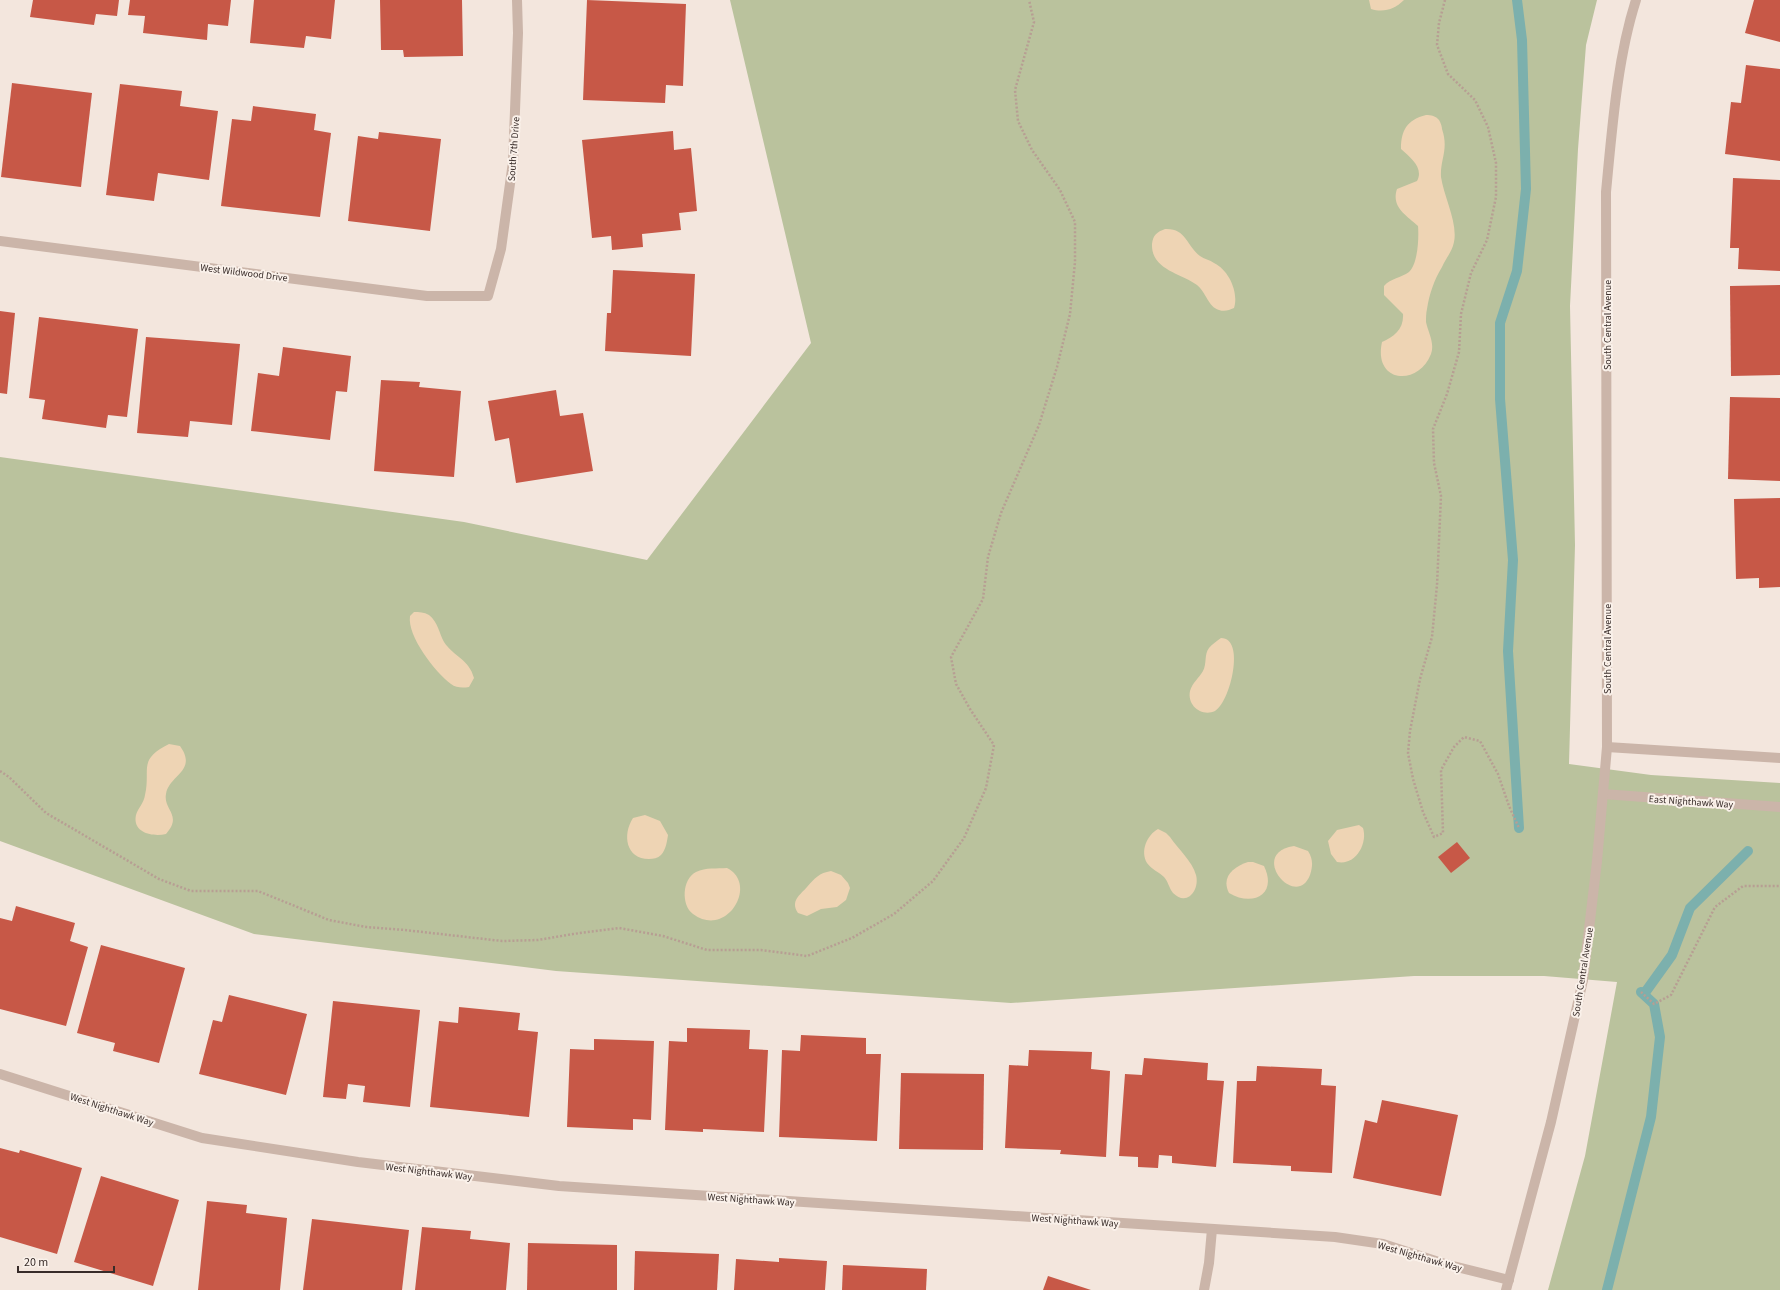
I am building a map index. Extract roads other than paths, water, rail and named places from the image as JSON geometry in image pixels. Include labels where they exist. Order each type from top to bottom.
[{"type":"street","name":"South 7th Drive","points":[[488,296],[501,249],[514,162],[518,33],[517,0]]},
{"type":"street","name":"South Central Avenue","points":[[1508,1285],[1551,1122],[1579,1005],[1597,861],[1607,746],[1606,192],[1614,109],[1629,20],[1636,0]]},
{"type":"street","name":"West Wildwood Drive","points":[[0,241],[427,296],[488,296]]},
{"type":"street","points":[[1607,746],[1780,758]]},
{"type":"street","name":"East Nighthawk Way","points":[[1603,794],[1780,807]]},
{"type":"street","name":"West Nighthawk Way","points":[[0,1074],[202,1138],[358,1162],[559,1186],[1335,1237],[1383,1244],[1508,1285]]},
{"type":"street","points":[[1204,1290],[1209,1263],[1212,1229]]},
{"type":"waterway","points":[[1517,0],[1522,40],[1526,189],[1517,271],[1500,323],[1500,399],[1513,560],[1508,651],[1519,828]]},
{"type":"waterway","points":[[1644,994],[1672,955],[1690,908],[1748,851]]},
{"type":"waterway","points":[[1607,1290],[1651,1117],[1660,1037],[1654,1004],[1641,992]]}]
